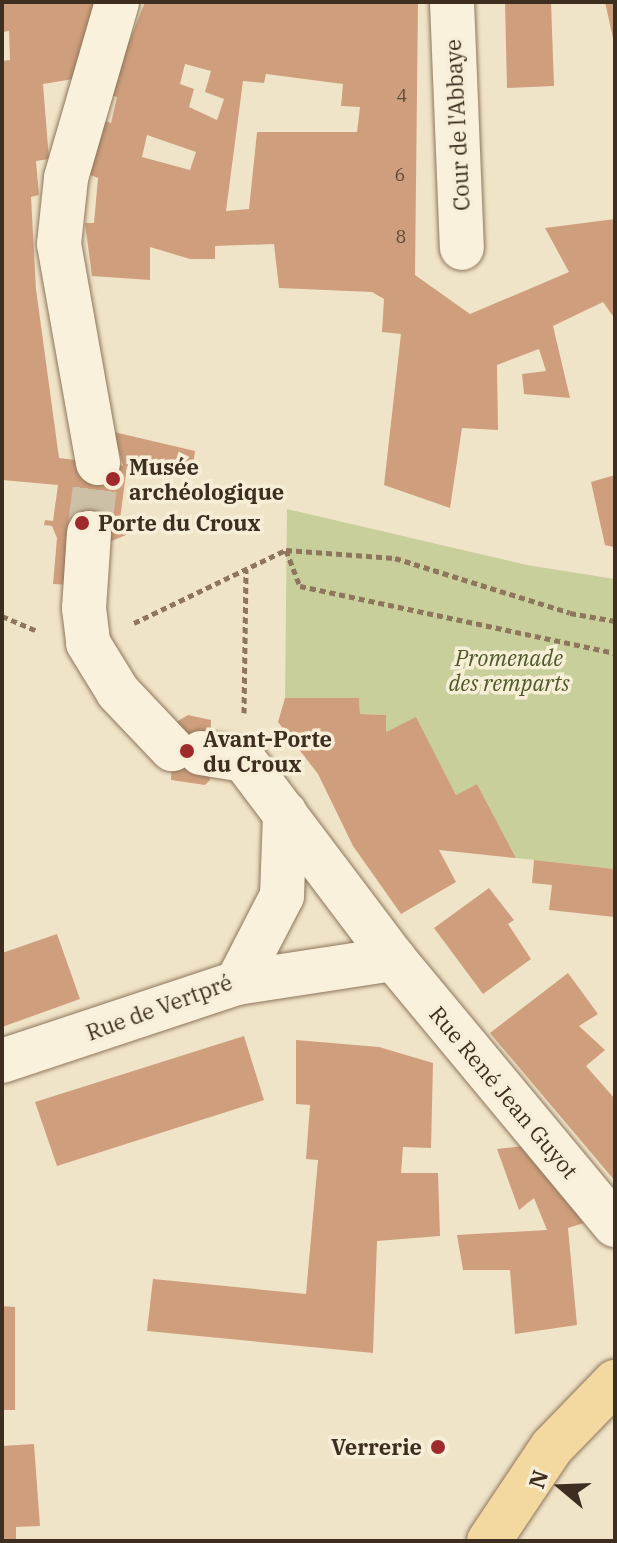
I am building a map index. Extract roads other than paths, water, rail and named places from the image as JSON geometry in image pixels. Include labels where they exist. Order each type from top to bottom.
[{"type":"main road","points":[[489,1541],[552,1447],[615,1382]]},
{"type":"street","points":[[98,463],[59,244],[66,178],[117,2]]},
{"type":"street","name":"Cour de l'Abbaye","points":[[452,2],[462,248]]},
{"type":"street","name":"Rue René Jean Guyot","points":[[89,533],[84,608],[88,643],[118,692],[186,751],[244,760],[394,959],[615,1225]]},
{"type":"street","name":"Rue de Vertpré","points":[[2,1061],[237,983],[282,896],[285,813]]},
{"type":"street","points":[[237,983],[394,959]]},
{"type":"tunnel","points":[[89,533],[98,463]]},
{"type":"place","name":"Musée archéologique","points":[[113,479]]},
{"type":"place","name":"Porte du Croux","points":[[82,523]]},
{"type":"place","name":"Avant-Porte du Croux","points":[[187,751]]},
{"type":"place","name":"Verrerie","points":[[438,1447]]},
{"type":"park label","name":"Promenade des remparts","points":[[509,670]]}]
